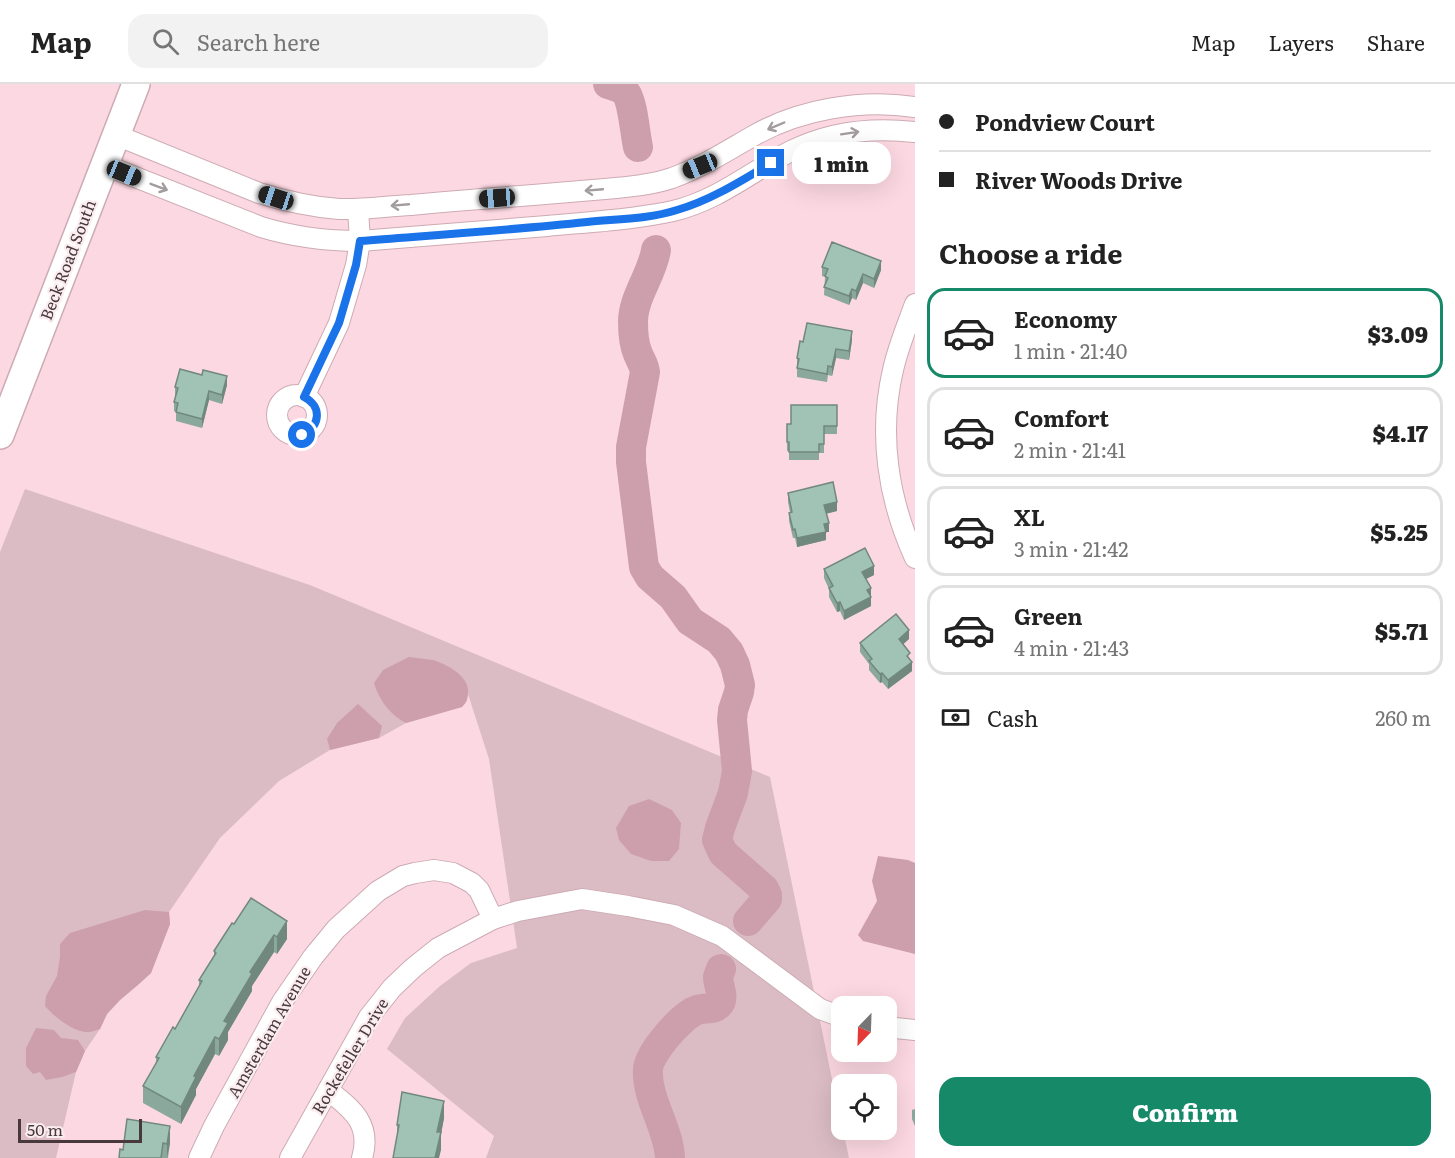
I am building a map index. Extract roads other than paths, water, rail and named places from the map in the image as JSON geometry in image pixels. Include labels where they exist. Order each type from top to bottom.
[{"type":"main road","name":"Beck Road South","points":[[0,435],[136,84]]},
{"type":"street","points":[[116,135],[259,193],[318,207],[358,209],[648,184],[671,178],[700,166],[769,128],[804,115],[860,105],[915,107]]},
{"type":"street","points":[[105,165],[280,233],[306,238],[360,241],[571,224],[677,211],[732,186],[790,152],[831,136],[856,131],[887,129],[915,132]]},
{"type":"street","points":[[304,397],[339,323],[356,265],[360,241],[358,209]]},
{"type":"street","points":[[915,304],[893,369],[887,406],[886,451],[893,497],[899,519],[915,558]]},
{"type":"street","name":"Amsterdam Avenue","points":[[200,1158],[214,1126],[282,1002],[313,957],[336,929],[378,891],[403,876],[415,873],[434,870],[453,873],[472,883],[479,890],[493,919]]},
{"type":"street","name":"Rockefeller Drive","points":[[290,1158],[369,1017],[392,988],[438,948],[493,919],[518,911],[582,899],[674,915],[722,936],[820,1009],[831,1013]]},
{"type":"street","points":[[897,1028],[915,1030]]},
{"type":"street","points":[[328,1090],[359,1119],[365,1135],[362,1158]]},
{"type":"waterway","points":[[608,84],[626,93],[632,111],[638,147]]},
{"type":"waterway","points":[[656,250],[636,304],[633,322],[636,347],[645,372],[631,447],[644,567],[650,577],[673,597],[690,621],[719,640],[729,652],[735,665],[740,685],[732,720],[737,771],[733,793],[717,840],[723,853],[764,889],[767,895],[767,899],[748,921]]},
{"type":"waterway","points":[[670,1158],[666,1136],[650,1091],[648,1069],[660,1045],[683,1019],[697,1010],[719,1004],[721,995],[718,977],[721,969]]}]
